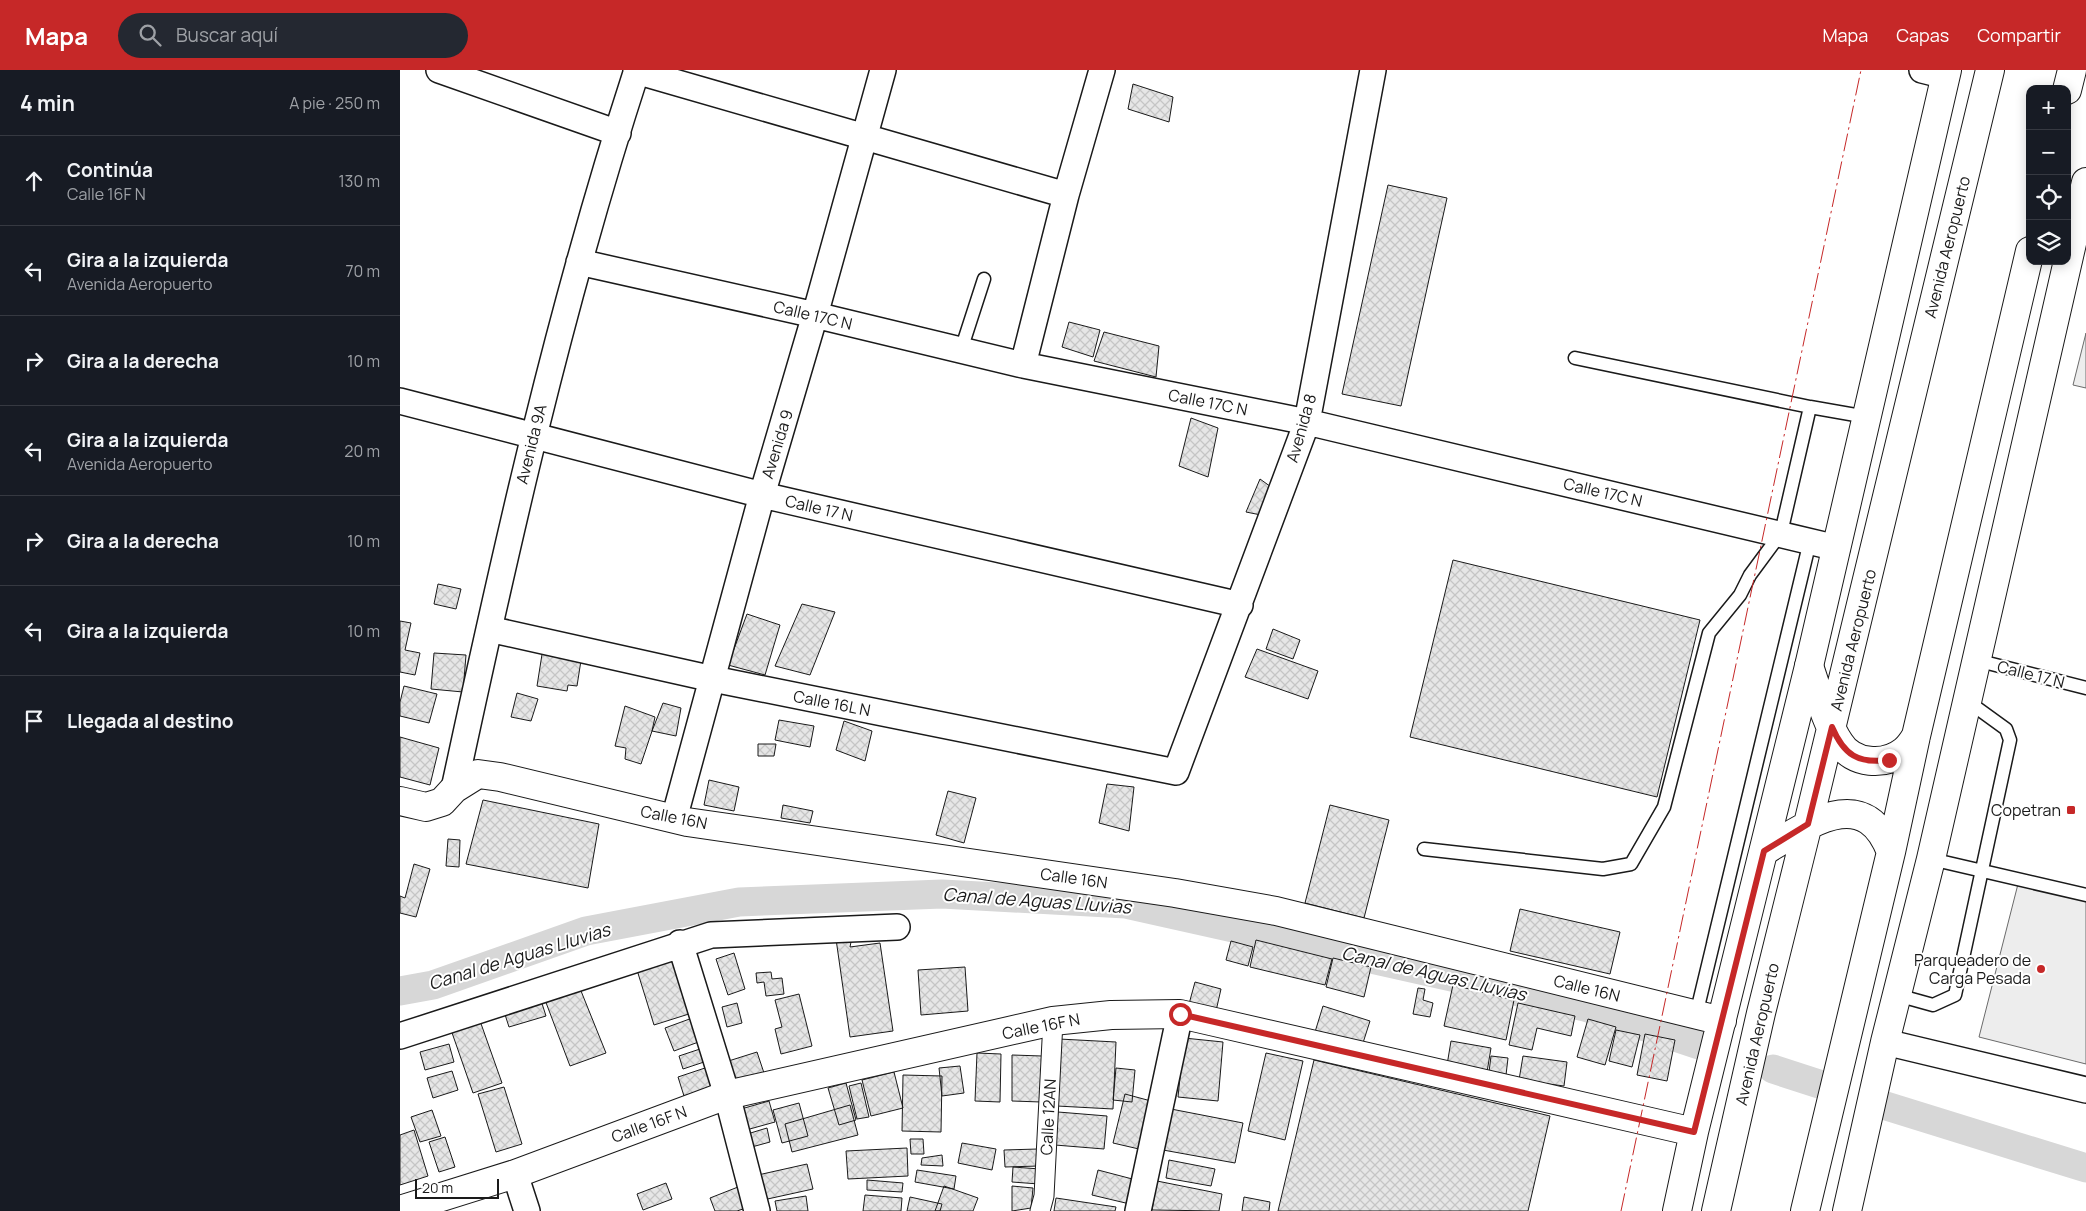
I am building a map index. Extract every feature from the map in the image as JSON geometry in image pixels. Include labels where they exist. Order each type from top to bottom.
[{"type":"street","points":[[439,70],[618,133]]},
{"type":"street","points":[[636,70],[1066,195]]},
{"type":"street","name":"Avenida 9A","points":[[454,789],[533,435],[579,262],[636,70]]},
{"type":"street","name":"Avenida 9","points":[[674,819],[762,495],[883,70]]},
{"type":"street","points":[[1023,365],[1066,195],[1102,70]]},
{"type":"street","name":"Avenida 8","points":[[1176,772],[1307,422],[1373,70]]},
{"type":"street","name":"Avenida Aeropuerto","points":[[1716,1211],[1760,1013],[1832,727],[1990,70]]},
{"type":"street","points":[[2068,85],[2072,70]]},
{"type":"street","points":[[1677,1211],[1694,1132],[1837,548],[1867,417],[1938,72]]},
{"type":"street","points":[[1847,1211],[1885,1042],[1931,859],[1966,700],[2081,228],[2086,182]]},
{"type":"street","name":"Calle 17C N","points":[[579,262],[815,314],[1023,365],[1307,422],[1781,533],[1837,548]]},
{"type":"street","points":[[1805,1211],[1891,852],[1916,736],[2026,265]]},
{"type":"street","name":"Calle 17 N","points":[[400,401],[762,495],[1240,604]]},
{"type":"street","name":"Calle 16L N","points":[[489,628],[713,679],[1176,772]]},
{"type":"street","points":[[1809,666],[1839,744],[1853,756],[1871,762],[1889,760],[1905,750],[1916,736]]},
{"type":"street","name":"Calle 16N","points":[[454,789],[478,774],[500,777],[674,819],[1176,893],[1276,911],[1722,1022]]},
{"type":"street","points":[[413,804],[442,802],[454,789]]},
{"type":"street","points":[[1764,851],[1808,824],[1839,813],[1857,814],[1873,822],[1885,836],[1891,852]]},
{"type":"street","points":[[400,1036],[680,943],[711,935],[897,927]]},
{"type":"street","points":[[680,943],[727,1095],[757,1211]]},
{"type":"street","name":"Calle 16F N","points":[[400,1210],[515,1174],[727,1095],[1053,1022],[1110,1014],[1180,1014],[1694,1132]]},
{"type":"street","points":[[1138,1211],[1180,1014]]},
{"type":"street","name":"Calle 12AN","points":[[1040,1211],[1044,1196],[1053,1022]]},
{"type":"street","points":[[1885,1042],[2086,1090]]},
{"type":"street","points":[[515,1174],[527,1211]]},
{"type":"lane","points":[[961,350],[984,278]]},
{"type":"lane","points":[[1575,358],[1867,417]]},
{"type":"lane","points":[[1424,849],[1603,869],[1631,864],[1664,807],[1710,633],[1740,595],[1750,575],[1781,533],[1810,407]]},
{"type":"lane","points":[[1696,1015],[1810,541]]},
{"type":"lane","name":"Calle 17 N","points":[[1976,660],[2086,688]]},
{"type":"lane","points":[[1897,995],[1933,1005],[1955,995],[2010,740],[2006,729],[1966,700]]},
{"type":"lane","points":[[1931,859],[2086,895]]},
{"type":"shaded area","points":[[2086,333],[2086,388],[2073,385]]},
{"type":"shaded area","name":"Parqueadero de Carga Pesada","points":[[2018,884],[2086,901],[2086,1064],[1979,1037]]},
{"type":"building","points":[[1133,84],[1173,97],[1169,122],[1128,109]]},
{"type":"building","points":[[1388,185],[1447,198],[1401,406],[1342,394]]},
{"type":"building","points":[[1069,322],[1100,330],[1093,357],[1062,347]]},
{"type":"building","points":[[1104,332],[1159,346],[1156,377],[1094,361]]},
{"type":"building","points":[[1191,418],[1218,428],[1208,477],[1179,466]]},
{"type":"building","points":[[1260,479],[1278,492],[1271,517],[1246,512]]},
{"type":"building","points":[[1453,560],[1700,620],[1657,797],[1410,737]]},
{"type":"building","points":[[438,584],[461,589],[456,609],[434,604]]},
{"type":"building","points":[[802,604],[835,612],[810,675],[775,666]]},
{"type":"building","points":[[747,614],[780,625],[765,675],[728,665]]},
{"type":"building","points":[[400,621],[411,623],[405,650],[420,653],[415,675],[400,672]]},
{"type":"building","points":[[1273,629],[1300,640],[1293,659],[1266,649]]},
{"type":"building","points":[[543,648],[582,654],[577,686],[568,685],[567,691],[537,686]]},
{"type":"building","points":[[1257,649],[1318,671],[1308,699],[1245,677]]},
{"type":"building","points":[[434,653],[466,655],[463,692],[431,689]]},
{"type":"building","points":[[404,686],[437,694],[429,723],[400,716],[400,702]]},
{"type":"building","points":[[517,693],[538,699],[531,721],[511,717]]},
{"type":"building","points":[[663,703],[681,708],[676,736],[652,731]]},
{"type":"building","points":[[625,706],[655,717],[641,764],[625,759],[626,748],[615,746]]},
{"type":"building","points":[[779,720],[814,726],[810,747],[775,740]]},
{"type":"building","points":[[844,721],[872,731],[865,761],[836,750]]},
{"type":"building","points":[[400,737],[439,748],[430,785],[400,777]]},
{"type":"building","points":[[758,744],[776,744],[774,756],[758,756]]},
{"type":"building","points":[[709,780],[739,787],[734,811],[704,805]]},
{"type":"building","points":[[1107,784],[1134,787],[1129,831],[1099,823]]},
{"type":"building","points":[[948,791],[976,798],[964,843],[936,835]]},
{"type":"building","points":[[483,800],[599,824],[588,888],[466,864]]},
{"type":"building","points":[[783,805],[813,811],[810,823],[781,818]]},
{"type":"building","points":[[1330,805],[1389,820],[1364,918],[1305,903]]},
{"type":"building","points":[[448,839],[460,840],[459,867],[446,866]]},
{"type":"building","points":[[414,864],[430,869],[416,917],[400,913],[400,896],[405,898]]},
{"type":"building","points":[[1520,909],[1620,932],[1610,974],[1510,951]]},
{"type":"building","points":[[852,937],[850,947],[880,943],[893,1031],[850,1037],[836,939]]},
{"type":"building","points":[[1256,940],[1332,959],[1325,985],[1250,967]]},
{"type":"building","points":[[1231,941],[1253,947],[1248,966],[1226,960]]},
{"type":"building","points":[[734,953],[745,989],[728,995],[716,959]]},
{"type":"building","points":[[675,958],[692,1013],[654,1025],[637,970]]},
{"type":"building","points":[[1333,958],[1371,967],[1364,997],[1326,987]]},
{"type":"building","points":[[965,967],[968,1011],[921,1015],[918,970]]},
{"type":"building","points":[[771,972],[772,979],[782,978],[784,994],[766,996],[764,982],[757,983],[756,973]]},
{"type":"building","points":[[577,981],[606,1053],[570,1066],[542,992]]},
{"type":"building","points":[[1195,982],[1221,989],[1216,1011],[1189,1004]]},
{"type":"building","points":[[1453,985],[1514,1000],[1506,1040],[1444,1026]]},
{"type":"building","points":[[1418,988],[1425,989],[1423,1000],[1433,1003],[1430,1017],[1413,1014]]},
{"type":"building","points":[[538,991],[546,1016],[509,1027],[501,1002]]},
{"type":"building","points":[[799,994],[812,1046],[781,1054],[775,1029],[782,1027],[775,1000]]},
{"type":"building","points":[[737,1003],[742,1023],[727,1027],[722,1007]]},
{"type":"building","points":[[1518,1003],[1575,1016],[1571,1036],[1537,1028],[1532,1050],[1509,1045]]},
{"type":"building","points":[[1323,1006],[1370,1021],[1362,1046],[1315,1032]]},
{"type":"building","points":[[695,1017],[704,1040],[674,1051],[665,1028]]},
{"type":"building","points":[[479,1018],[502,1083],[473,1093],[450,1027]]},
{"type":"building","points":[[1588,1019],[1616,1027],[1605,1065],[1577,1057]]},
{"type":"building","points":[[1616,1030],[1640,1035],[1632,1067],[1609,1061]]},
{"type":"building","points":[[1645,1034],[1675,1040],[1667,1081],[1637,1075]]},
{"type":"building","points":[[1184,1038],[1223,1042],[1218,1101],[1178,1097]]},
{"type":"building","points":[[1059,1039],[1116,1042],[1113,1109],[1057,1106]]},
{"type":"building","points":[[1451,1041],[1491,1048],[1487,1072],[1447,1065]]},
{"type":"building","points":[[449,1044],[454,1062],[425,1070],[420,1052]]},
{"type":"building","points":[[706,1047],[710,1060],[683,1069],[679,1056]]},
{"type":"building","points":[[757,1052],[765,1076],[727,1088],[719,1064]]},
{"type":"building","points":[[977,1053],[1001,1054],[1000,1102],[975,1101]]},
{"type":"building","points":[[1266,1053],[1303,1061],[1285,1140],[1248,1131]]},
{"type":"building","points":[[1012,1055],[1042,1056],[1041,1102],[1012,1101]]},
{"type":"building","points":[[1491,1056],[1508,1058],[1506,1075],[1489,1072]]},
{"type":"building","points":[[1523,1056],[1567,1062],[1564,1086],[1519,1080]]},
{"type":"building","points":[[1314,1060],[1550,1116],[1528,1211],[1278,1211]]},
{"type":"building","points":[[711,1066],[717,1085],[684,1096],[678,1077]]},
{"type":"building","points":[[960,1066],[964,1093],[942,1096],[939,1068]]},
{"type":"building","points":[[1116,1068],[1135,1070],[1132,1102],[1113,1100]]},
{"type":"building","points":[[452,1071],[458,1090],[433,1098],[427,1078]]},
{"type":"building","points":[[894,1072],[903,1108],[871,1116],[862,1080]]},
{"type":"building","points":[[903,1075],[942,1076],[941,1132],[902,1131]]},
{"type":"building","points":[[846,1083],[856,1120],[839,1125],[828,1088]]},
{"type":"building","points":[[861,1083],[869,1117],[857,1119],[849,1086]]},
{"type":"building","points":[[504,1087],[522,1144],[496,1152],[478,1094]]},
{"type":"building","points":[[1125,1094],[1151,1101],[1139,1149],[1113,1143]]},
{"type":"building","points":[[769,1101],[775,1122],[739,1132],[734,1111]]},
{"type":"building","points":[[799,1103],[808,1136],[782,1143],[773,1110]]},
{"type":"building","points":[[850,1105],[858,1135],[792,1152],[785,1124]]},
{"type":"building","points":[[1171,1109],[1243,1123],[1235,1163],[1163,1150]]},
{"type":"building","points":[[432,1110],[441,1136],[420,1142],[411,1117]]},
{"type":"building","points":[[1058,1112],[1107,1116],[1104,1149],[1055,1145]]},
{"type":"building","points":[[767,1128],[770,1142],[748,1148],[744,1135]]},
{"type":"building","points":[[414,1130],[428,1176],[400,1185],[400,1135]]},
{"type":"building","points":[[445,1137],[455,1167],[439,1172],[429,1142]]},
{"type":"building","points":[[910,1139],[923,1139],[924,1154],[911,1154]]},
{"type":"building","points":[[962,1143],[996,1149],[992,1170],[958,1163]]},
{"type":"building","points":[[907,1148],[908,1176],[848,1179],[846,1151]]},
{"type":"building","points":[[1038,1149],[1039,1166],[1005,1167],[1004,1150]]},
{"type":"building","points":[[942,1155],[943,1166],[921,1165],[922,1158]]},
{"type":"building","points":[[1169,1160],[1215,1169],[1211,1186],[1166,1178]]},
{"type":"building","points":[[807,1164],[813,1189],[763,1200],[758,1175]]},
{"type":"building","points":[[1013,1167],[1040,1169],[1039,1184],[1012,1182]]},
{"type":"building","points":[[917,1170],[956,1176],[954,1189],[915,1182]]},
{"type":"building","points":[[1098,1170],[1140,1181],[1134,1205],[1092,1195]]},
{"type":"building","points":[[867,1180],[903,1183],[902,1192],[867,1190]]},
{"type":"building","points":[[1157,1181],[1222,1194],[1219,1211],[1152,1210]]},
{"type":"building","points":[[666,1183],[672,1199],[643,1210],[637,1194]]},
{"type":"building","points":[[944,1186],[978,1198],[973,1211],[935,1211]]},
{"type":"building","points":[[1012,1186],[1033,1188],[1031,1208],[1012,1211]]},
{"type":"building","points":[[738,1187],[746,1208],[737,1211],[715,1211],[710,1198]]},
{"type":"building","points":[[865,1195],[902,1198],[901,1211],[863,1211]]},
{"type":"building","points":[[806,1196],[808,1211],[777,1211],[775,1201]]},
{"type":"building","points":[[910,1197],[942,1204],[940,1211],[907,1211]]},
{"type":"building","points":[[1244,1197],[1270,1202],[1269,1211],[1242,1211]]},
{"type":"building","points":[[1056,1198],[1116,1207],[1115,1211],[1054,1211]]},
{"type":"waterway","name":"Canal de Aguas Lluvias","points":[[400,991],[433,985],[586,931],[739,902],[942,894],[1126,904],[1585,1007],[1699,1045]]},
{"type":"waterway","name":"Canal de Aguas Lluvias","points":[[1773,1069],[1819,1084]]},
{"type":"waterway","name":"Canal de Aguas Lluvias","points":[[1883,1105],[2086,1168]]},
{"type":"power","points":[[1621,1211],[1861,70]]},
{"type":"place","name":"Copetran","points":[[2071,810]]},
{"type":"place","name":"Parqueadero de Carga Pesada","points":[[2041,969]]},
{"type":"route","points":[[1180,1014],[1694,1132],[1764,851],[1808,824],[1832,727],[1839,744],[1853,756],[1871,762],[1889,760]]}]
